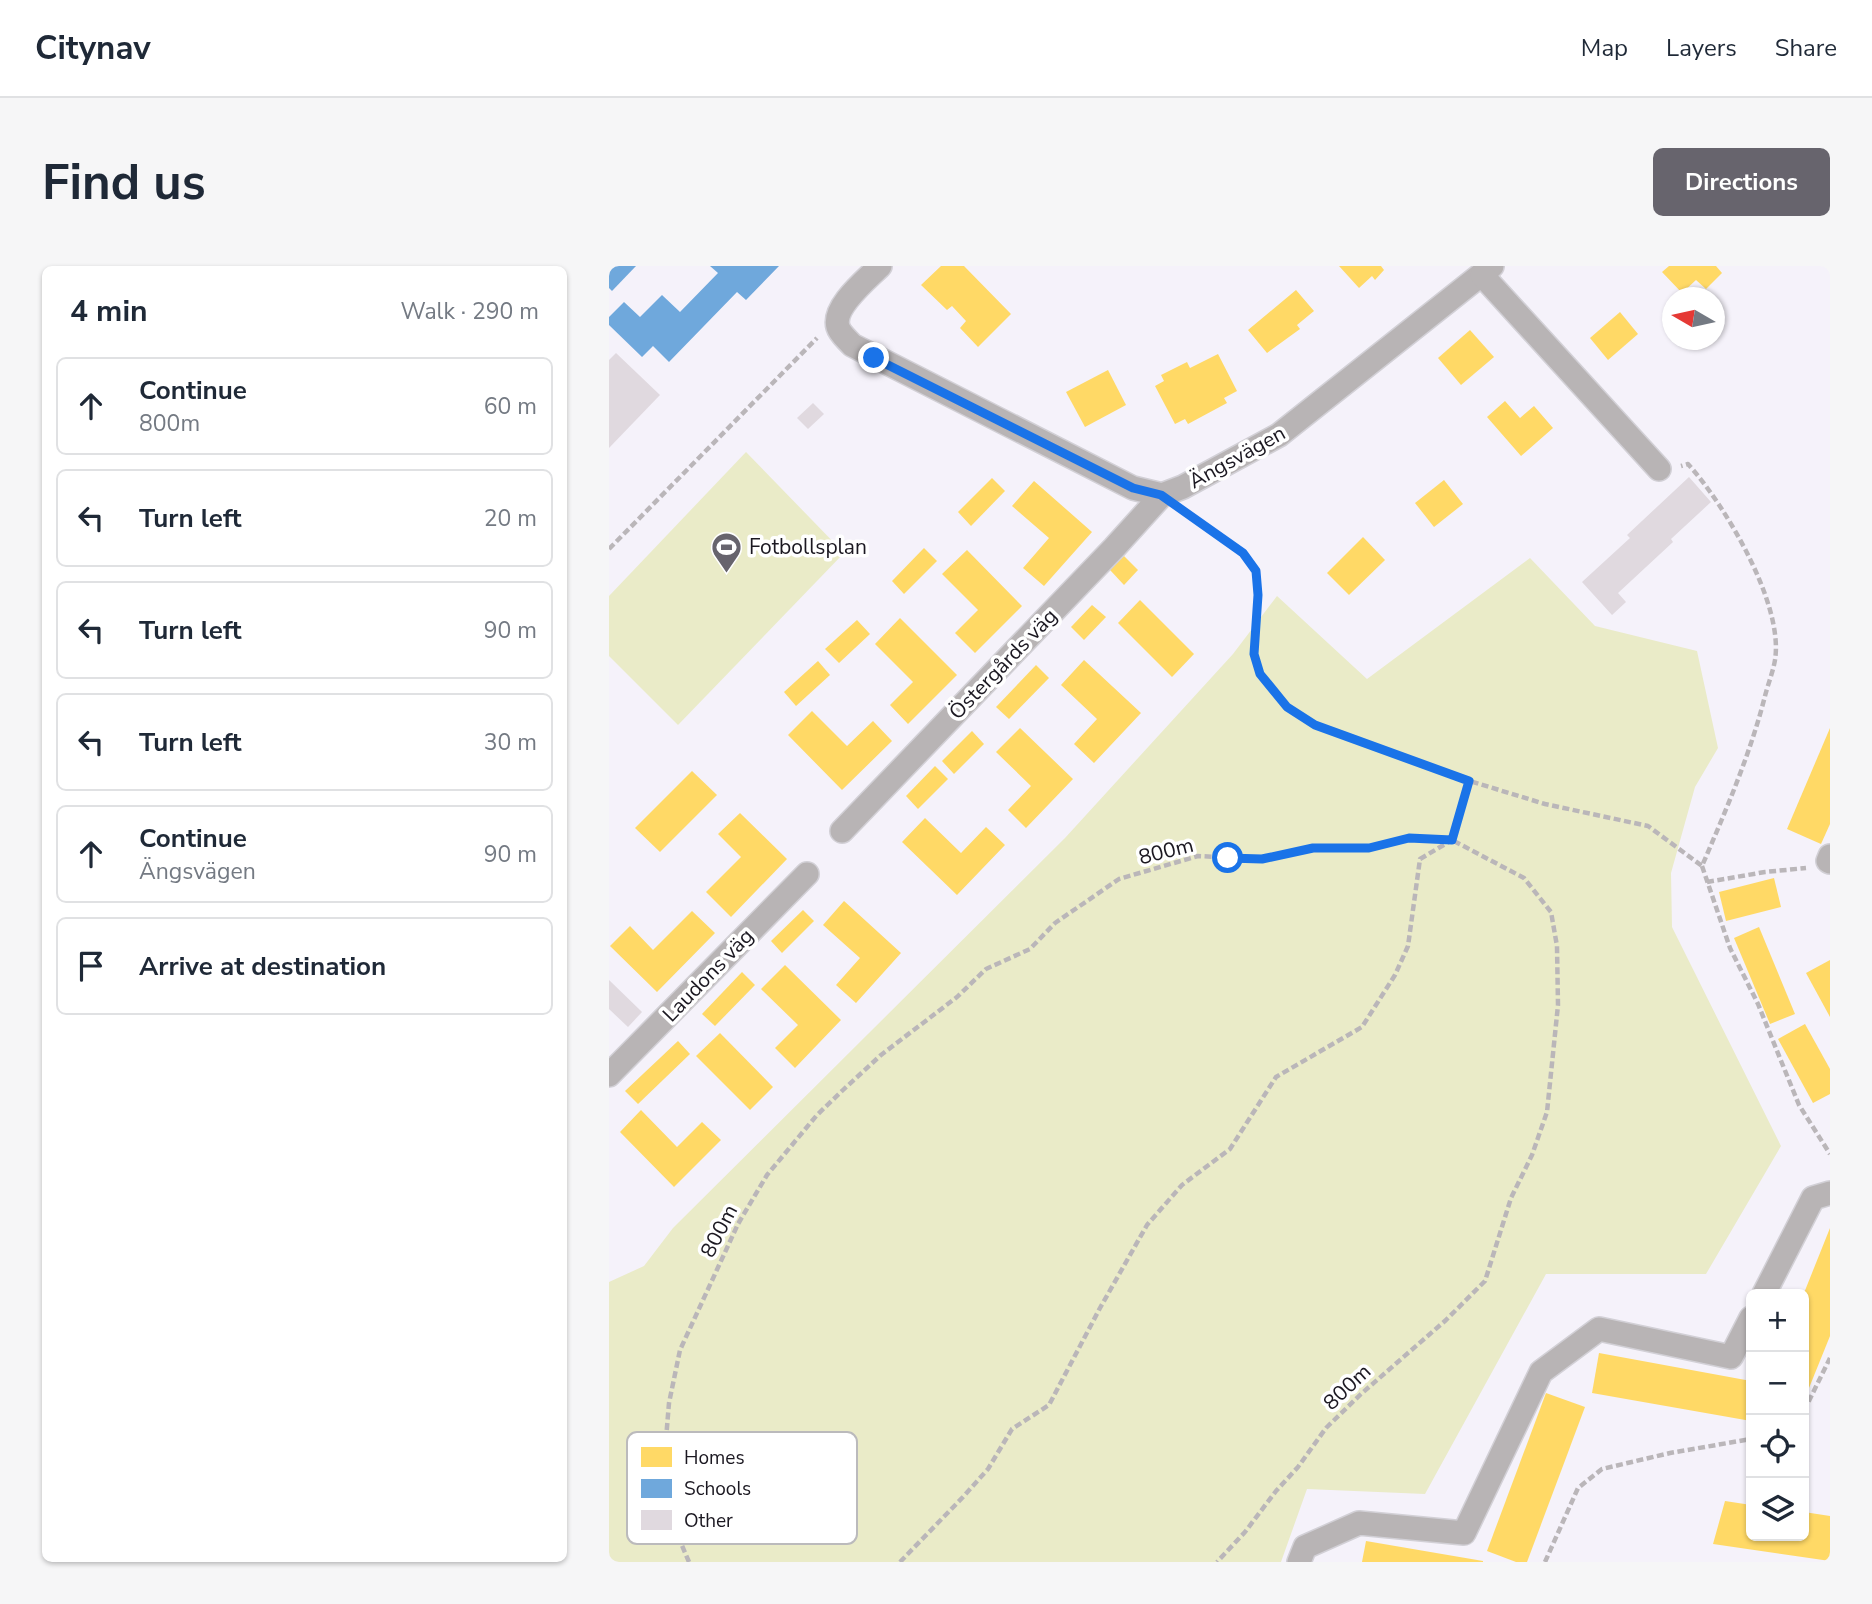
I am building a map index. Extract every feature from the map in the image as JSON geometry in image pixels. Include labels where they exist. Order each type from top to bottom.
[{"type":"street","points":[[837,318],[841,307],[870,269]]},
{"type":"street","name":"Ängsvägen","points":[[837,318],[839,331],[852,345],[874,358],[1133,488],[1161,495],[1183,487],[1295,424],[1487,270],[1659,469]]},
{"type":"street","name":"Östergårds väg","points":[[842,831],[1114,548],[1161,495]]},
{"type":"street","name":"Laudons väg","points":[[609,1075],[807,874]]},
{"type":"street","points":[[1766,1289],[1813,1198],[1830,1194]]},
{"type":"street","points":[[1299,1562],[1305,1547],[1359,1523],[1464,1533],[1541,1372],[1599,1329],[1731,1357],[1746,1328]]},
{"type":"path","points":[[609,549],[837,318]]},
{"type":"path","points":[[1659,469],[1688,464],[1706,483],[1740,540],[1764,592],[1774,625],[1775,659],[1748,755],[1702,866]]},
{"type":"path","points":[[1161,495],[1243,553],[1256,571],[1258,595],[1254,654],[1260,674],[1287,707],[1315,725],[1469,781],[1545,804],[1648,826],[1702,866],[1730,948],[1758,1004],[1799,1105],[1830,1154]]},
{"type":"path","points":[[900,1562],[979,1478],[1012,1429],[1049,1405],[1147,1226],[1182,1185],[1230,1149],[1276,1077],[1363,1027],[1395,975],[1408,946],[1420,859],[1452,840],[1469,781]]},
{"type":"path","name":"800m","points":[[667,1432],[669,1403],[680,1350],[738,1224],[767,1175],[817,1115],[843,1090],[881,1055],[957,997],[986,969],[1030,949],[1055,923],[1119,879],[1198,856],[1262,859],[1313,848],[1369,848],[1409,838],[1452,840],[1524,878],[1551,912],[1556,946],[1558,1006],[1547,1112],[1511,1198],[1485,1280],[1446,1320],[1361,1394],[1326,1429],[1299,1467],[1217,1562]]},
{"type":"path","points":[[1707,882],[1765,872],[1813,868],[1829,860]]},
{"type":"path","points":[[1809,1401],[1830,1358]]},
{"type":"path","points":[[1545,1562],[1578,1488],[1602,1469],[1746,1439]]},
{"type":"path","name":"800m","points":[[681,1544],[689,1562]]},
{"type":"green space","name":"Fotbollsplan","points":[[746,452],[844,553],[678,725],[609,656],[609,596]]},
{"type":"green space","points":[[1530,558],[1595,626],[1697,651],[1718,748],[1695,787],[1671,873],[1672,927],[1781,1146],[1706,1274],[1546,1274],[1425,1494],[1307,1489],[1281,1562],[609,1562],[609,1282],[644,1266],[673,1228],[1065,838],[1233,654],[1277,596],[1367,679]]},
{"type":"building: Homes","points":[[941,266],[964,266],[1011,314],[978,347],[960,328],[966,321],[952,306],[947,310],[921,285]]},
{"type":"building: Homes","points":[[1339,266],[1381,266],[1384,270],[1375,280],[1372,276],[1359,288]]},
{"type":"building: Homes","points":[[1669,266],[1716,266],[1722,273],[1708,287],[1704,287],[1696,280],[1688,287],[1676,287],[1662,272]]},
{"type":"building: Homes","points":[[1296,290],[1314,311],[1297,325],[1300,329],[1267,353],[1248,330]]},
{"type":"building: Homes","points":[[1620,312],[1638,334],[1608,360],[1590,338]]},
{"type":"building: Homes","points":[[1470,330],[1494,357],[1461,385],[1438,358]]},
{"type":"building: Homes","points":[[1218,354],[1237,391],[1224,398],[1227,403],[1188,424],[1185,419],[1175,424],[1155,386],[1164,381],[1161,375],[1187,362],[1190,368]]},
{"type":"building: Homes","points":[[1108,370],[1126,405],[1085,427],[1066,392]]},
{"type":"building: Homes","points":[[1505,401],[1520,418],[1534,406],[1553,428],[1521,456],[1487,417]]},
{"type":"building: Homes","points":[[992,478],[1005,491],[971,526],[958,512]]},
{"type":"building: Homes","points":[[1444,480],[1463,504],[1434,527],[1415,503]]},
{"type":"building: Homes","points":[[1034,481],[1092,532],[1044,586],[1023,568],[1049,538],[1012,506]]},
{"type":"building: Homes","points":[[1363,537],[1385,560],[1349,595],[1327,573]]},
{"type":"building: Homes","points":[[924,548],[937,561],[904,594],[892,581]]},
{"type":"building: Homes","points":[[967,550],[1022,606],[975,653],[955,633],[978,610],[942,574]]},
{"type":"building: Homes","points":[[1124,556],[1138,570],[1124,585],[1110,570]]},
{"type":"building: Homes","points":[[1140,600],[1194,654],[1172,677],[1118,623]]},
{"type":"building: Homes","points":[[1092,605],[1106,617],[1084,640],[1071,627]]},
{"type":"building: Homes","points":[[900,618],[957,675],[908,724],[890,705],[913,682],[875,644]]},
{"type":"building: Homes","points":[[857,620],[870,634],[839,663],[825,649]]},
{"type":"building: Homes","points":[[1084,660],[1141,713],[1094,763],[1074,744],[1097,719],[1061,685]]},
{"type":"building: Homes","points":[[818,661],[830,675],[796,706],[784,692]]},
{"type":"building: Homes","points":[[1036,665],[1049,678],[1009,719],[996,707]]},
{"type":"building: Homes","points":[[812,711],[847,746],[873,721],[892,741],[842,790],[788,735]]},
{"type":"building: Homes","points":[[1020,728],[1073,779],[1026,828],[1008,810],[1031,786],[996,752]]},
{"type":"building: Homes","points":[[1830,728],[1830,824],[1821,844],[1787,829]]},
{"type":"building: Homes","points":[[972,731],[984,744],[954,774],[942,761]]},
{"type":"building: Homes","points":[[935,766],[948,779],[918,809],[906,796]]},
{"type":"building: Homes","points":[[692,771],[717,795],[660,852],[635,828]]},
{"type":"building: Homes","points":[[740,813],[787,859],[731,917],[706,892],[741,857],[718,834]]},
{"type":"building: Homes","points":[[925,818],[961,853],[986,827],[1005,845],[957,895],[902,842]]},
{"type":"building: Homes","points":[[1774,878],[1781,907],[1726,921],[1719,892]]},
{"type":"building: Homes","points":[[844,901],[901,953],[856,1003],[836,985],[860,958],[823,925]]},
{"type":"building: Homes","points":[[803,910],[814,921],[782,953],[771,941]]},
{"type":"building: Homes","points":[[692,911],[715,933],[657,992],[610,946],[630,926],[653,950]]},
{"type":"building: Homes","points":[[1759,927],[1795,1014],[1770,1024],[1734,938]]},
{"type":"building: Homes","points":[[1830,960],[1830,1017],[1806,973]]},
{"type":"building: Homes","points":[[785,965],[841,1020],[795,1068],[775,1048],[798,1025],[761,989]]},
{"type":"building: Homes","points":[[742,972],[755,985],[715,1026],[702,1014]]},
{"type":"building: Homes","points":[[1805,1024],[1830,1069],[1830,1094],[1813,1103],[1778,1039]]},
{"type":"building: Homes","points":[[720,1033],[773,1087],[750,1110],[696,1056]]},
{"type":"building: Homes","points":[[678,1041],[690,1054],[638,1104],[625,1091]]},
{"type":"building: Homes","points":[[641,1110],[677,1147],[702,1122],[721,1140],[674,1187],[620,1132]]},
{"type":"building: Homes","points":[[1830,1228],[1830,1336],[1809,1388],[1809,1289],[1806,1289]]},
{"type":"building: Homes","points":[[1599,1353],[1746,1380],[1746,1420],[1592,1393]]},
{"type":"building: Homes","points":[[1546,1393],[1585,1407],[1527,1562],[1516,1562],[1487,1551]]},
{"type":"building: Homes","points":[[1725,1501],[1746,1504],[1746,1541],[1809,1541],[1809,1513],[1830,1516],[1830,1561],[1713,1544]]},
{"type":"building: Homes","points":[[1366,1541],[1483,1561],[1483,1562],[1362,1562]]},
{"type":"building: Schools","points":[[609,266],[636,266],[612,291],[609,288]]},
{"type":"building: Schools","points":[[710,266],[779,266],[746,300],[737,292],[669,362],[653,346],[642,357],[609,325],[609,317],[624,302],[640,317],[662,295],[680,312],[718,273]]},
{"type":"building: Other","points":[[616,353],[660,395],[609,448],[609,360]]},
{"type":"building: Other","points":[[813,403],[824,414],[808,429],[797,418]]},
{"type":"building: Other","points":[[1689,477],[1711,502],[1618,593],[1626,602],[1612,615],[1582,582],[1630,538],[1627,535]]},
{"type":"building: Other","points":[[609,980],[642,1012],[628,1027],[609,1009]]},
{"type":"place","name":"Fotbollsplan","points":[[726,574]]},
{"type":"route","points":[[874,358],[1133,488],[1161,495],[1243,553],[1256,571],[1258,595],[1254,654],[1260,674],[1287,707],[1315,725],[1469,781],[1452,840],[1409,838],[1369,848],[1313,848],[1262,859],[1228,858]]}]
